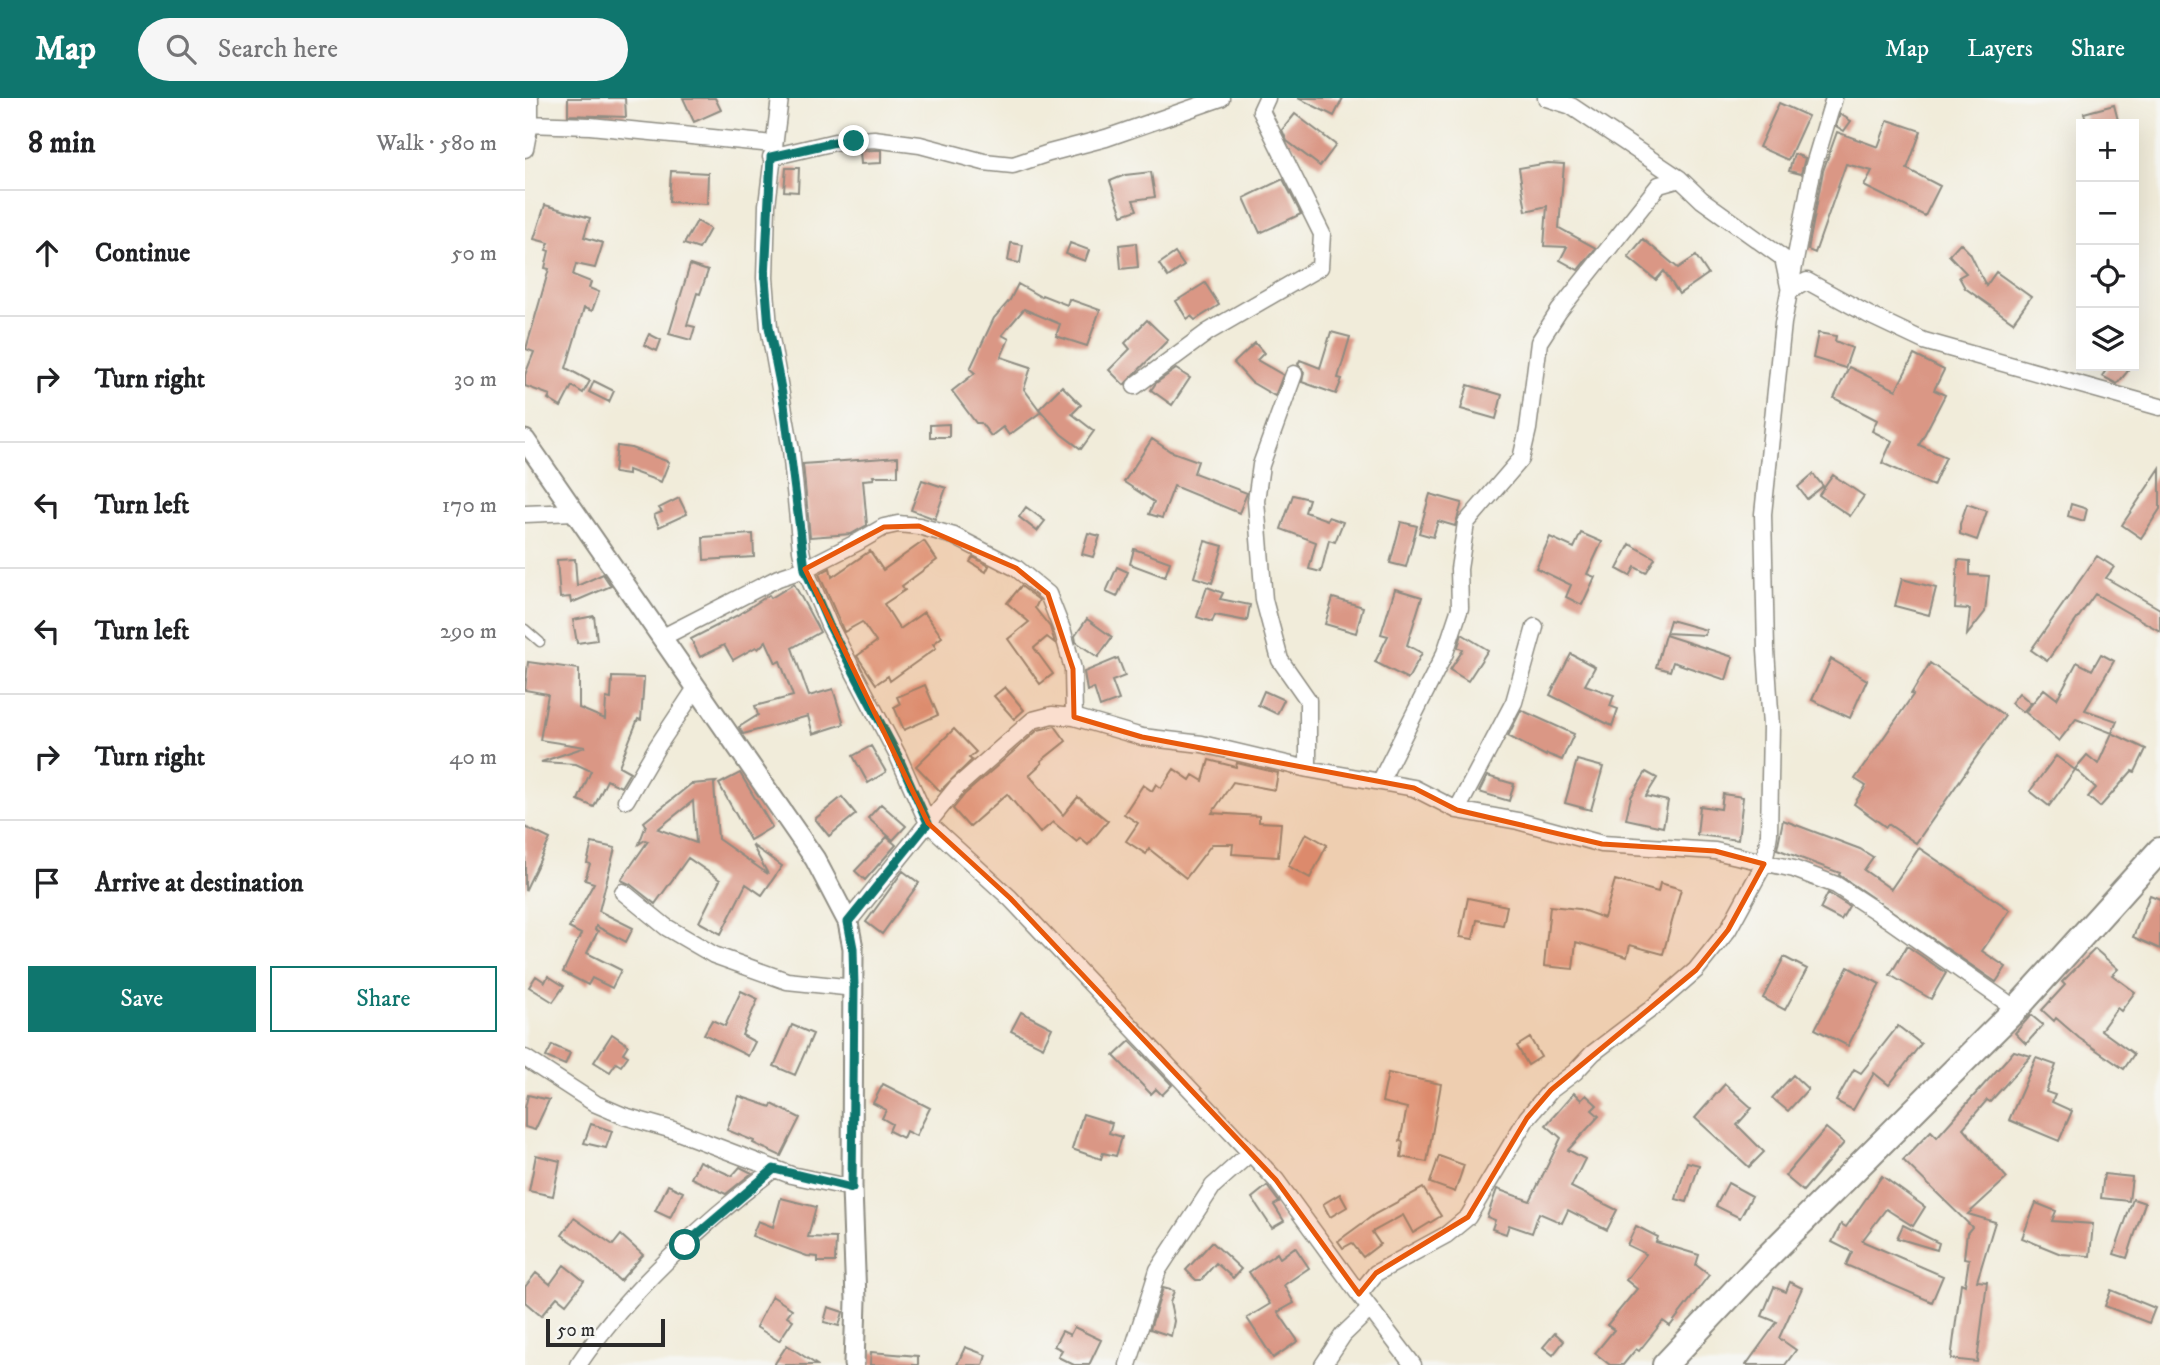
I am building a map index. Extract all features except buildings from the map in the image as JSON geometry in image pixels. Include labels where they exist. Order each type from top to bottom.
[{"type":"main road","points":[[1665,1365],[1766,1259],[2016,1009],[2160,850]]},
{"type":"street","points":[[525,149],[530,98]]},
{"type":"street","points":[[780,98],[772,150],[765,278],[768,315],[791,450],[805,569],[829,625],[898,756],[928,823],[1010,898],[1276,1180],[1413,1365]]},
{"type":"street","points":[[527,124],[590,126],[772,150],[874,139],[920,145],[984,162],[1013,165],[1106,138],[1221,98]]},
{"type":"street","points":[[1135,386],[1208,332],[1320,267],[1322,234],[1261,110],[1267,98]]},
{"type":"street","points":[[1546,98],[1571,106],[1680,179],[1702,200],[1783,258],[1790,291]]},
{"type":"street","points":[[1359,1294],[1376,1273],[1446,1235],[1468,1217],[1527,1118],[1551,1090],[1575,1072],[1593,1053],[1651,1009],[1696,970],[1728,930],[1764,864],[1769,834],[1771,726],[1766,650],[1763,514],[1783,323],[1813,168],[1834,98]]},
{"type":"street","points":[[1380,782],[1445,653],[1460,608],[1459,569],[1466,523],[1521,459],[1528,429],[1539,342],[1559,311],[1659,185],[1680,179]]},
{"type":"street","points":[[1790,291],[1808,281],[1869,315],[1924,341],[2160,407]]},
{"type":"street","points":[[1294,374],[1261,465],[1255,501],[1264,600],[1280,660],[1308,699],[1308,769]]},
{"type":"street","points":[[525,440],[815,859],[848,922],[853,948],[854,988],[854,1365]]},
{"type":"street","points":[[525,514],[575,512]]},
{"type":"street","points":[[661,638],[778,578],[805,569],[884,527],[898,524],[919,526],[954,536],[1016,568],[1048,594],[1063,632],[1073,669],[1074,717]]},
{"type":"street","points":[[1457,810],[1514,702],[1535,627]]},
{"type":"street","points":[[626,800],[696,688]]},
{"type":"street","points":[[848,922],[957,787],[1000,752],[1033,720],[1052,715],[1074,717],[1142,737],[1202,744],[1308,769],[1414,788],[1457,810],[1518,821],[1602,844],[1715,851],[1794,869],[1836,885],[2016,1009]]},
{"type":"street","points":[[623,892],[666,927],[714,956],[787,981],[854,988]]},
{"type":"street","points":[[525,1058],[596,1104],[774,1169],[852,1188]]},
{"type":"street","points":[[1128,1365],[1159,1270],[1213,1186],[1250,1153]]},
{"type":"street","points":[[578,1365],[601,1331],[654,1273],[774,1169]]},
{"type":"street","points":[[1323,1365],[1343,1335],[1370,1309]]},
{"type":"lane","points":[[525,629],[540,642]]},
{"type":"highlighted area","points":[[919,526],[1016,568],[1048,594],[1073,669],[1074,717],[1142,737],[1414,788],[1457,810],[1602,844],[1715,851],[1764,864],[1728,930],[1696,970],[1551,1090],[1527,1118],[1468,1217],[1376,1273],[1359,1294],[1276,1180],[1010,898],[928,823],[805,569],[884,527]]},
{"type":"route","points":[[685,1245],[774,1169],[852,1188],[854,988],[853,948],[848,922],[928,823],[898,756],[829,625],[805,569],[791,450],[769,327],[765,278],[771,157],[835,142],[854,141]]}]
